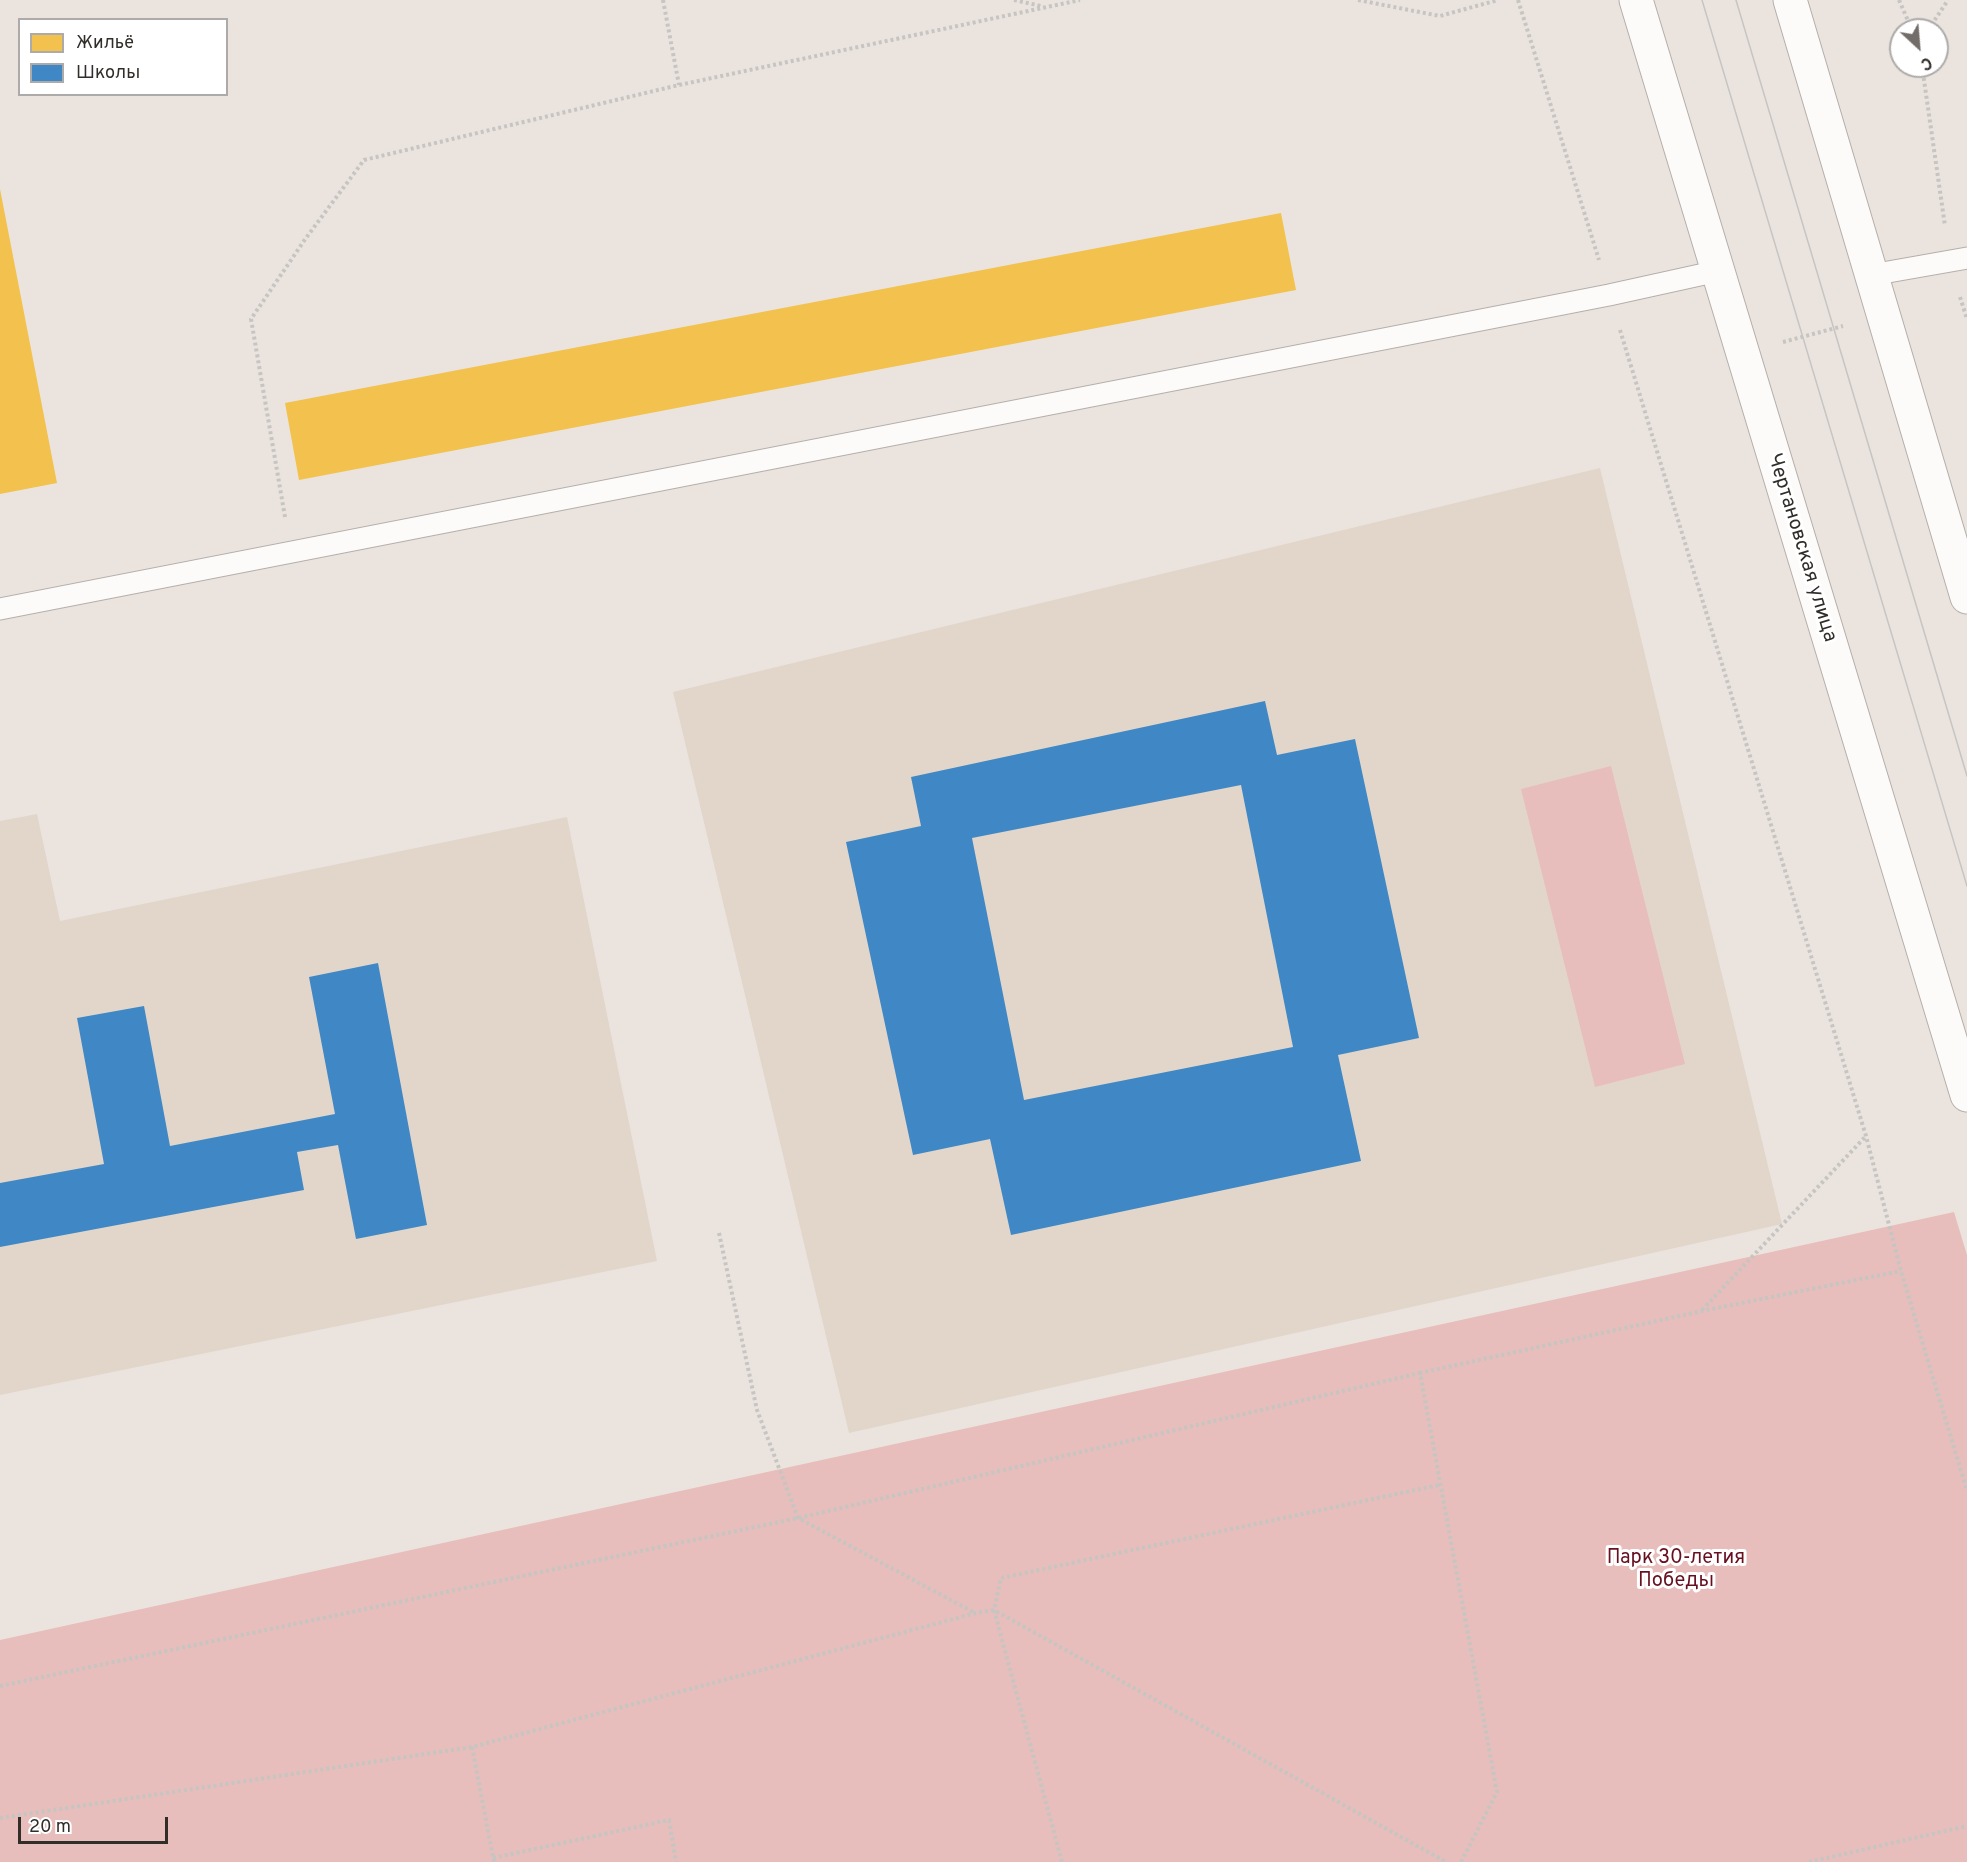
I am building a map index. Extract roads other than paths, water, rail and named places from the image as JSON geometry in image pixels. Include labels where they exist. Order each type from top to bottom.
[{"type":"main road","name":"Чертановская улица","points":[[1636,0],[1967,1095]]},
{"type":"main road","points":[[1790,0],[1967,597]]},
{"type":"lane","points":[[1870,275],[1958,259]]},
{"type":"lane","points":[[0,609],[1609,295],[1718,271]]},
{"type":"tram line","points":[[1702,0],[1967,886]]},
{"type":"tram line","points":[[1736,0],[1967,776]]},
{"type":"park label","name":"Парк 30-летия Победы","points":[[1676,1570]]}]
